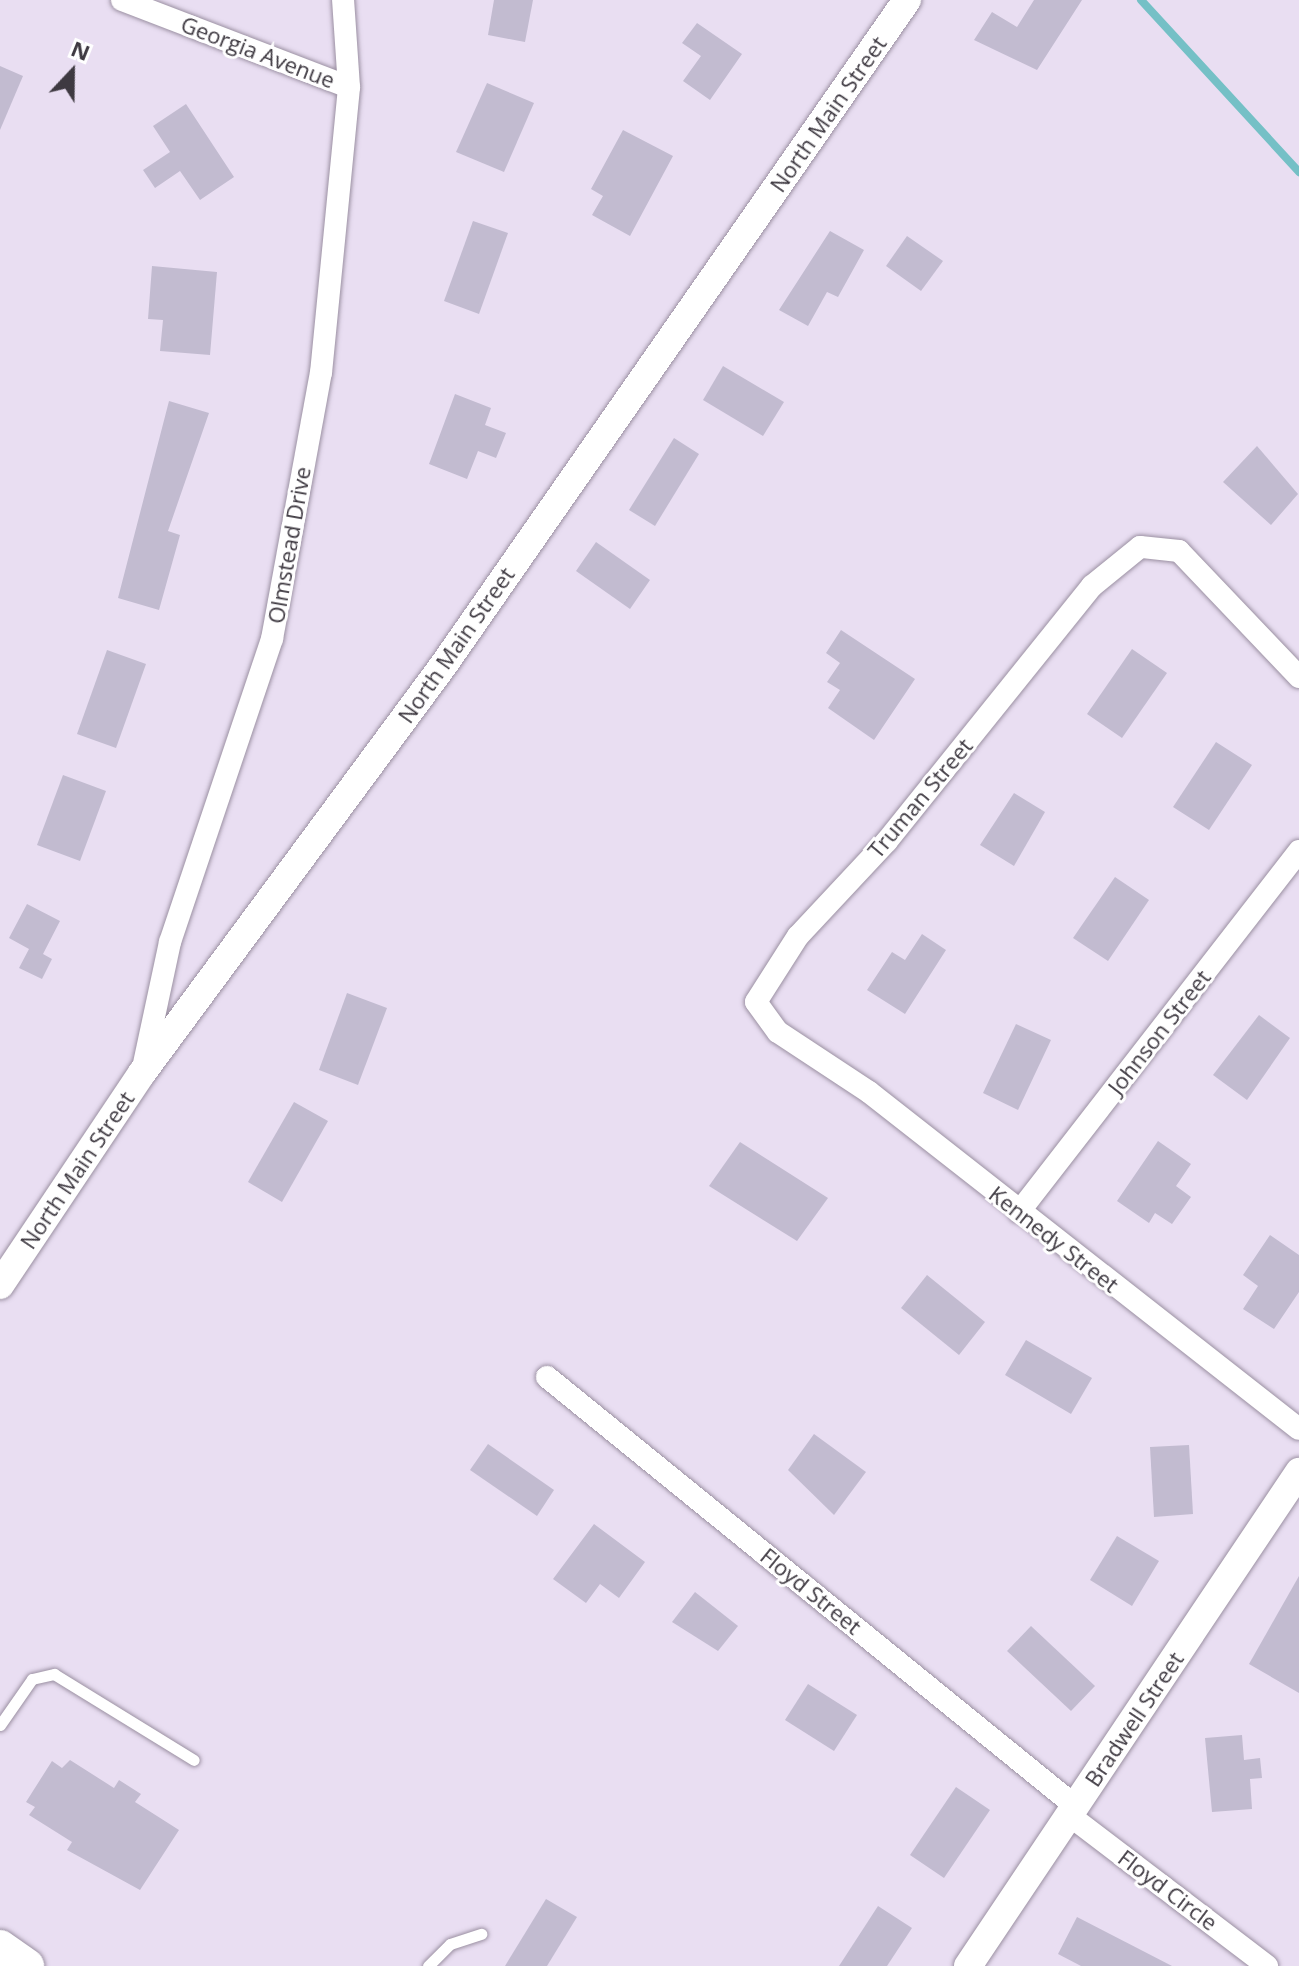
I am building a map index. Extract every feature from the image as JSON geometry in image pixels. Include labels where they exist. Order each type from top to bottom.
[{"type":"main road","points":[[0,1948],[26,1966]]},
{"type":"street","name":"Georgia Avenue","points":[[122,0],[349,87]]},
{"type":"street","name":"Olmstead Drive","points":[[142,1073],[170,942],[272,639],[321,373],[349,87],[343,0]]},
{"type":"street","name":"North Main Street","points":[[0,1285],[142,1073],[445,663],[907,0]]},
{"type":"street","name":"Truman Street","points":[[808,1053],[778,1032],[756,1002],[798,936],[887,841],[1092,586],[1140,547],[1179,551],[1299,677]]},
{"type":"street","name":"Johnson Street","points":[[1019,1212],[1299,851]]},
{"type":"street","name":"Kennedy Street","points":[[808,1053],[869,1092],[1299,1429]]},
{"type":"street","name":"Floyd Street","points":[[547,1377],[1072,1811]]},
{"type":"street","name":"Bradwell Street","points":[[968,1966],[1299,1472]]},
{"type":"street","name":"Floyd Circle","points":[[1072,1811],[1267,1966]]},
{"type":"lane","points":[[0,1725],[32,1679],[54,1674],[194,1760]]},
{"type":"lane","points":[[428,1966],[450,1944],[481,1934]]},
{"type":"building","points":[[494,0],[533,0],[525,42],[488,35]]},
{"type":"building","points":[[1034,0],[1082,0],[1037,70],[974,40],[992,12],[1017,27]]},
{"type":"building","points":[[697,23],[742,54],[710,100],[683,81],[701,56],[682,43]]},
{"type":"building","points":[[0,66],[23,76],[0,130]]},
{"type":"building","points":[[487,83],[534,103],[504,172],[456,152]]},
{"type":"building","points":[[186,104],[234,177],[200,200],[180,171],[155,188],[143,170],[170,152],[153,126]]},
{"type":"building","points":[[623,130],[673,156],[630,236],[592,215],[603,196],[591,189]]},
{"type":"building","points":[[473,221],[508,233],[479,314],[444,301]]},
{"type":"building","points":[[830,231],[864,250],[838,297],[827,292],[808,326],[779,310]]},
{"type":"building","points":[[907,236],[943,261],[921,291],[886,266]]},
{"type":"building","points":[[152,266],[217,272],[210,355],[160,351],[163,320],[148,319]]},
{"type":"building","points":[[723,366],[784,402],[763,436],[703,400]]},
{"type":"building","points":[[455,394],[491,408],[485,425],[506,433],[496,458],[478,451],[467,479],[429,464]]},
{"type":"building","points":[[169,401],[209,413],[168,531],[180,535],[159,610],[118,598]]},
{"type":"building","points":[[674,438],[699,454],[655,526],[629,510]]},
{"type":"building","points":[[1257,446],[1298,494],[1271,525],[1223,482]]},
{"type":"building","points":[[596,542],[650,580],[630,609],[576,571]]},
{"type":"building","points":[[841,630],[915,679],[874,740],[828,708],[840,690],[827,682],[840,663],[826,653]]},
{"type":"building","points":[[1132,649],[1167,673],[1122,738],[1087,714]]},
{"type":"building","points":[[107,650],[146,664],[116,748],[77,734]]},
{"type":"building","points":[[1216,742],[1252,765],[1209,830],[1173,807]]},
{"type":"building","points":[[63,775],[106,791],[80,861],[37,845]]},
{"type":"building","points":[[1014,793],[1045,812],[1014,866],[980,845]]},
{"type":"building","points":[[1115,877],[1149,900],[1108,961],[1073,938]]},
{"type":"building","points":[[27,904],[60,921],[43,954],[52,959],[42,979],[19,968],[29,949],[9,938]]},
{"type":"building","points":[[922,934],[946,950],[905,1014],[867,990],[892,952],[905,960]]},
{"type":"building","points":[[347,993],[387,1008],[358,1085],[319,1070]]},
{"type":"building","points":[[1259,1015],[1290,1038],[1247,1100],[1213,1075]]},
{"type":"building","points":[[1016,1024],[1051,1040],[1018,1110],[983,1093]]},
{"type":"building","points":[[294,1102],[328,1121],[282,1202],[248,1182]]},
{"type":"building","points":[[1158,1141],[1191,1164],[1176,1186],[1191,1197],[1172,1224],[1155,1213],[1149,1223],[1117,1201]]},
{"type":"building","points":[[740,1142],[828,1198],[797,1241],[709,1186]]},
{"type":"building","points":[[1270,1235],[1299,1255],[1299,1292],[1274,1329],[1243,1309],[1258,1286],[1243,1275]]},
{"type":"building","points":[[927,1275],[985,1322],[959,1355],[901,1308]]},
{"type":"building","points":[[1026,1340],[1092,1378],[1071,1414],[1005,1375]]},
{"type":"building","points":[[814,1434],[866,1472],[834,1515],[788,1470]]},
{"type":"building","points":[[488,1444],[554,1490],[537,1516],[470,1470]]},
{"type":"building","points":[[1189,1445],[1193,1514],[1154,1517],[1150,1447]]},
{"type":"building","points":[[594,1524],[645,1562],[619,1598],[600,1584],[586,1603],[553,1579]]},
{"type":"building","points":[[1117,1536],[1159,1561],[1132,1606],[1090,1580]]},
{"type":"building","points":[[1299,1576],[1299,1693],[1249,1664]]},
{"type":"building","points":[[695,1592],[738,1626],[718,1651],[672,1622]]},
{"type":"building","points":[[1031,1626],[1095,1686],[1071,1711],[1007,1651]]},
{"type":"building","points":[[808,1684],[857,1715],[834,1751],[785,1720]]},
{"type":"building","points":[[1242,1735],[1244,1760],[1260,1758],[1262,1778],[1250,1779],[1252,1809],[1212,1812],[1205,1738]]},
{"type":"building","points":[[70,1760],[114,1788],[119,1780],[141,1794],[135,1802],[179,1830],[140,1890],[67,1850],[72,1842],[29,1815],[35,1807],[26,1802],[52,1761],[62,1768]]},
{"type":"building","points":[[956,1787],[990,1810],[944,1878],[910,1855]]},
{"type":"building","points":[[546,1899],[577,1917],[547,1966],[505,1966]]},
{"type":"building","points":[[878,1906],[912,1928],[887,1966],[839,1966]]},
{"type":"building","points":[[1077,1917],[1172,1966],[1081,1966],[1058,1954]]},
{"type":"waterway","points":[[1141,0],[1299,172]]}]
